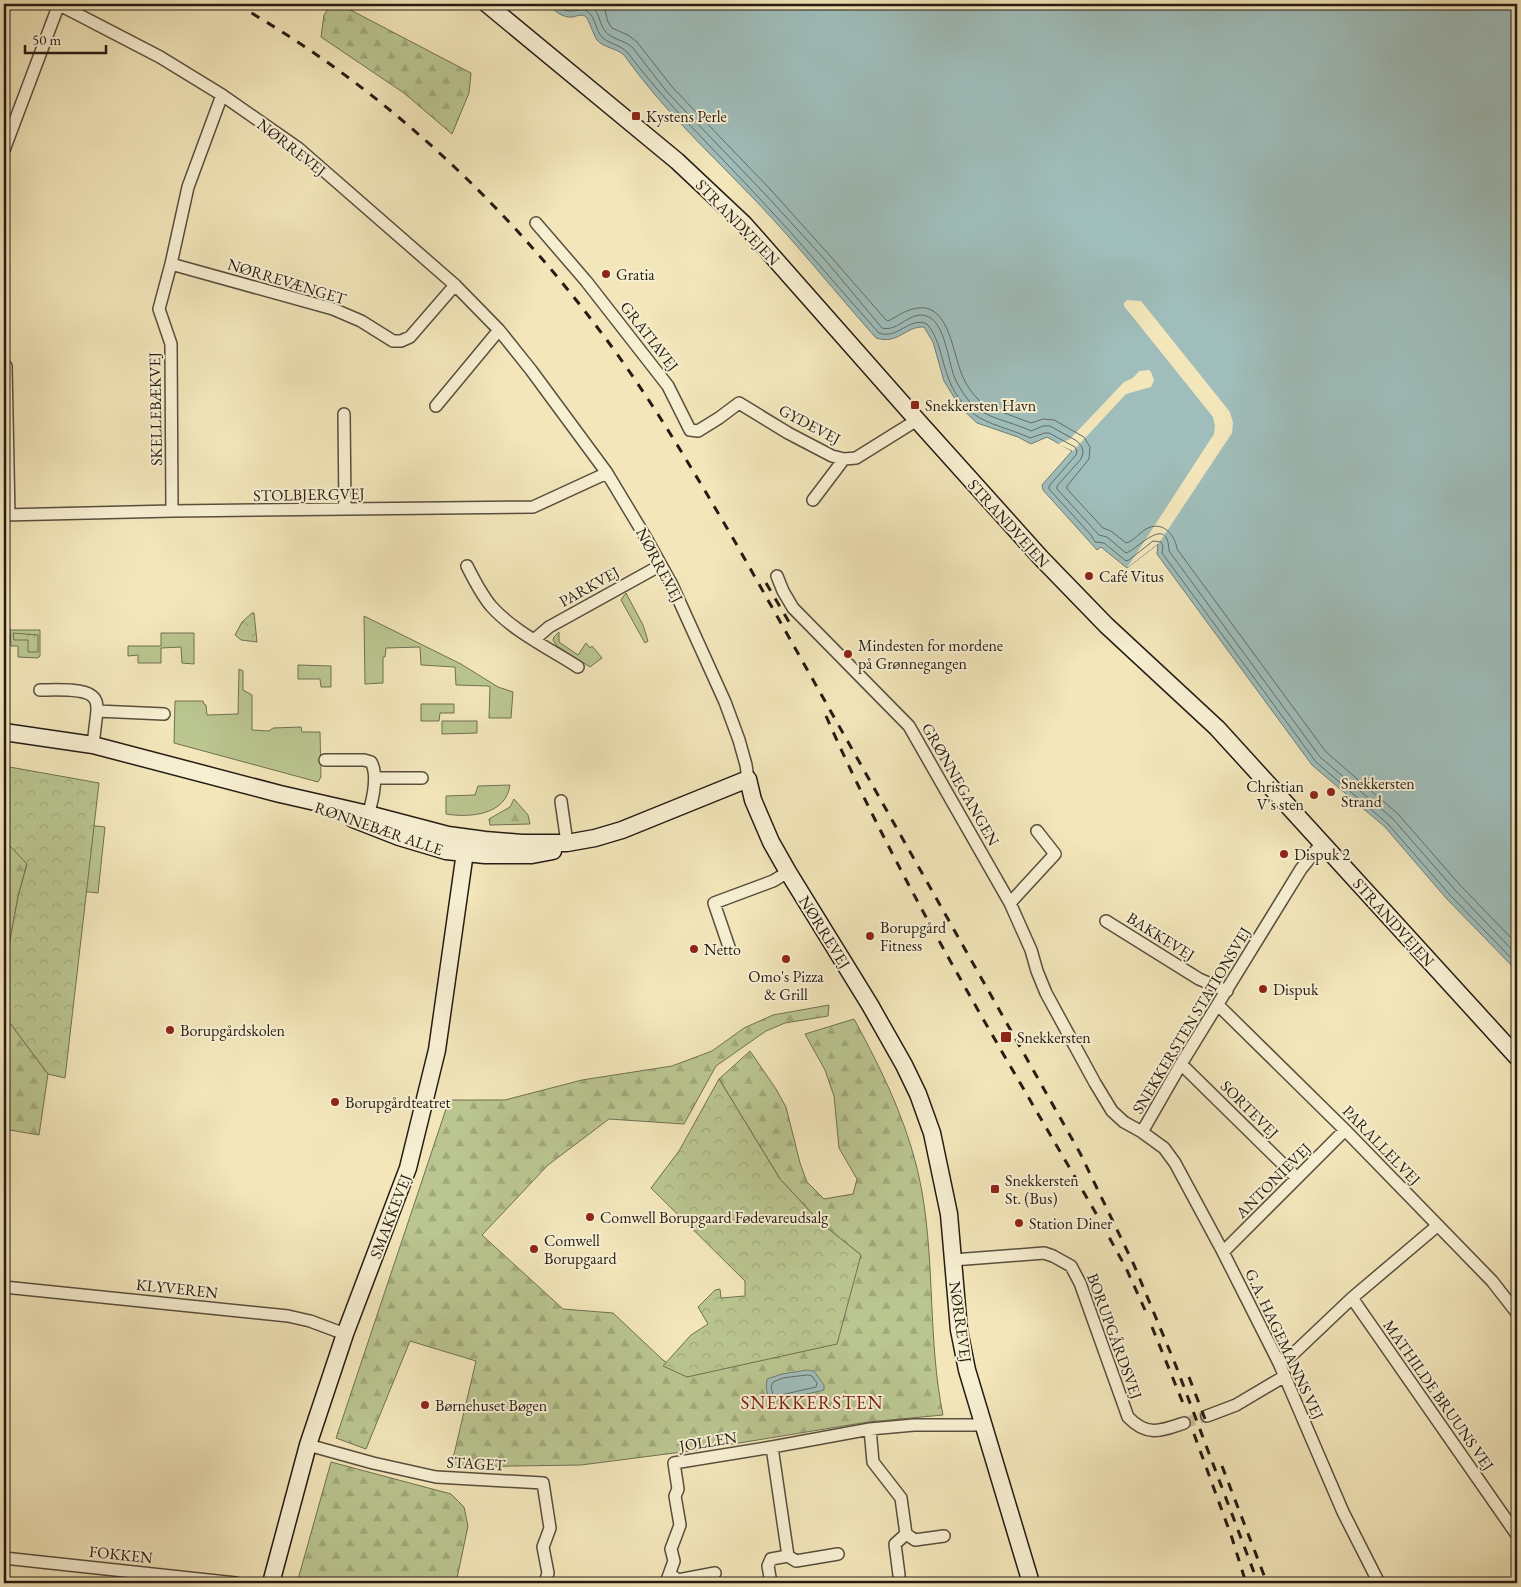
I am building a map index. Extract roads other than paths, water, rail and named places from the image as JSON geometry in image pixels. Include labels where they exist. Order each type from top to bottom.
[{"type":"main road","name":"STRANDVEJEN","points":[[487,4],[677,161],[744,224],[1068,587],[1217,728],[1517,1057]]},
{"type":"main road","name":"RØNNEBÆR ALLE","points":[[4,732],[93,745],[367,818],[400,838],[446,851],[466,845],[485,855],[552,852],[567,843],[595,838],[622,830],[748,779]]},
{"type":"main road","name":"NØRREVEJ","points":[[748,779],[753,800],[771,842],[904,1064],[918,1094],[932,1133],[949,1214],[959,1330],[967,1370],[1031,1583]]},
{"type":"main road","name":"SMAKKEVEJ","points":[[271,1583],[308,1445],[345,1334],[408,1168],[428,1091],[440,1034],[466,845]]},
{"type":"street","name":"NØRREVEJ","points":[[59,4],[160,57],[222,95],[298,148],[455,285],[498,330],[531,370],[607,473],[646,538],[672,585],[725,702],[739,740],[748,779]]},
{"type":"street","points":[[4,150],[59,4]]},
{"type":"street","points":[[171,264],[188,187],[222,95]]},
{"type":"street","name":"GRATIAVEJ","points":[[536,223],[586,281],[668,386],[690,430]]},
{"type":"street","name":"NØRREVÆNGET","points":[[171,264],[333,309],[361,321],[393,341],[401,341],[410,337],[455,285]]},
{"type":"street","name":"SKELLEBÆKVEJ","points":[[171,264],[159,308],[171,344],[172,511]]},
{"type":"street","points":[[436,406],[498,330]]},
{"type":"street","points":[[6,366],[6,515]]},
{"type":"street","name":"GYDEVEJ","points":[[690,430],[698,431],[739,403],[788,433],[832,456],[844,459],[856,458],[917,420]]},
{"type":"street","points":[[344,414],[345,510]]},
{"type":"street","points":[[813,500],[844,459]]},
{"type":"street","name":"STOLBJERGVEJ","points":[[6,515],[534,507],[607,473]]},
{"type":"street","name":"PARKVEJ","points":[[535,639],[549,627],[661,565]]},
{"type":"street","points":[[467,566],[491,606],[508,622],[578,667]]},
{"type":"street","name":"GRØNNEGANGEN","points":[[777,576],[793,608],[909,726],[1010,903],[1032,950]]},
{"type":"street","points":[[40,690],[85,692],[92,696],[97,702],[93,745]]},
{"type":"street","points":[[97,711],[164,714]]},
{"type":"street","points":[[325,760],[364,760],[371,762],[375,778],[367,818]]},
{"type":"street","points":[[375,778],[422,778]]},
{"type":"street","points":[[561,801],[567,843]]},
{"type":"street","points":[[1010,903],[1055,854],[1037,830]]},
{"type":"street","name":"SNEKKERSTEN STATIONSVEJ","points":[[1032,950],[1037,971],[1046,993],[1112,1111],[1124,1122],[1142,1132],[1181,1064],[1302,869],[1322,843]]},
{"type":"street","points":[[729,946],[714,903],[773,881],[788,872]]},
{"type":"street","name":"BAKKEVEJ","points":[[1106,921],[1199,979],[1227,991]]},
{"type":"street","name":"PARALLELVEJ","points":[[1218,1004],[1345,1130],[1492,1281],[1517,1313]]},
{"type":"street","name":"SORTEVEJ","points":[[1181,1064],[1297,1178]]},
{"type":"street","name":"ANTONIEVEJ","points":[[1223,1252],[1345,1130]]},
{"type":"street","name":"G.A. HAGEMANNS VEJ","points":[[1142,1132],[1164,1148],[1175,1163],[1223,1252],[1279,1363],[1343,1512],[1380,1583]]},
{"type":"street","points":[[1279,1363],[1293,1354],[1352,1298],[1437,1226]]},
{"type":"street","name":"BORUPGÅRDSVEJ","points":[[953,1260],[1044,1253],[1071,1266],[1087,1298],[1128,1417],[1141,1428],[1149,1430],[1166,1429],[1184,1423]]},
{"type":"street","name":"KLYVEREN","points":[[4,1287],[288,1316],[310,1321],[345,1334]]},
{"type":"street","name":"MATHILDE BRUUNS VEJ","points":[[1352,1298],[1517,1535]]},
{"type":"street","points":[[1208,1416],[1236,1405],[1284,1376]]},
{"type":"street","name":"JOLLEN","points":[[715,1573],[678,1580],[668,1578],[674,1561],[671,1549],[680,1525],[675,1496],[678,1490],[674,1463],[870,1429],[914,1425],[984,1425]]},
{"type":"street","points":[[870,1429],[873,1462],[900,1498],[906,1534],[915,1540],[944,1536]]},
{"type":"street","name":"STAGET","points":[[308,1445],[373,1463],[436,1477],[544,1483],[550,1528],[543,1547],[548,1573],[544,1583]]},
{"type":"street","points":[[772,1447],[788,1556]]},
{"type":"street","points":[[899,1575],[894,1544],[906,1534]]},
{"type":"street","points":[[770,1583],[768,1566],[771,1559],[788,1556],[796,1561],[838,1554]]},
{"type":"street","name":"FOKKEN","points":[[4,1558],[236,1583]]},
{"type":"water","points":[[546,4],[1517,4],[1517,971],[1446,898],[1385,827],[1312,765],[1157,554],[1158,544],[1127,568],[1101,547],[1097,550],[1043,490],[1042,485],[1072,451],[1047,437],[1031,444],[1018,437],[977,423],[960,407],[944,381],[933,342],[924,327],[917,327],[891,339],[876,338],[772,218],[687,131],[654,94],[624,55],[597,40],[585,16],[565,16],[559,14]]},
{"type":"water","points":[[807,1370],[814,1371],[824,1385],[824,1390],[773,1402],[771,1400],[767,1392],[767,1379],[782,1374]]},
{"type":"tunnel","points":[[1184,1423],[1207,1416]]},
{"type":"railway","points":[[236,4],[339,70],[433,147],[477,189],[559,279],[597,327],[653,407],[738,547],[1080,1153],[1134,1265],[1176,1366],[1258,1583]]},
{"type":"railway","points":[[766,583],[789,622]]},
{"type":"railway","points":[[826,716],[856,781],[921,907],[990,1032],[1098,1217],[1126,1268],[1145,1310]]},
{"type":"railway","points":[[1152,1327],[1185,1408]]},
{"type":"railway","points":[[1189,1377],[1205,1419]]},
{"type":"railway","points":[[1194,1434],[1232,1538],[1246,1583]]},
{"type":"railway","points":[[1222,1466],[1267,1583]]},
{"type":"place","name":"Kystens Perle","points":[[636,116]]},
{"type":"place","name":"Gratia","points":[[606,274]]},
{"type":"place","name":"Snekkersten Havn","points":[[915,405]]},
{"type":"place","name":"Café Vitus","points":[[1089,576]]},
{"type":"place","name":"Mindesten for mordene på Grønnegangen","points":[[848,654]]},
{"type":"place","name":"Snekkersten Strand","points":[[1331,792]]},
{"type":"place","name":"Christian V's sten","points":[[1314,795]]},
{"type":"place","name":"Dispuk 2","points":[[1284,854]]},
{"type":"place","name":"Borupgård Fitness","points":[[870,936]]},
{"type":"place","name":"Netto","points":[[694,949]]},
{"type":"place","name":"Omo's Pizza & Grill","points":[[786,959]]},
{"type":"place","name":"Dispuk","points":[[1263,989]]},
{"type":"place","name":"Borupgårdskolen","points":[[170,1030]]},
{"type":"place","name":"Snekkersten","points":[[1006,1037]]},
{"type":"place","name":"Borupgårdteatret","points":[[335,1102]]},
{"type":"place","name":"Snekkersten St. (Bus)","points":[[995,1189]]},
{"type":"place","name":"Comwell Borupgaard Fødevareudsalg","points":[[590,1217]]},
{"type":"place","name":"Station Diner","points":[[1019,1223]]},
{"type":"place","name":"Comwell Borupgaard","points":[[534,1249]]},
{"type":"place","name":"Børnehuset Bøgen","points":[[425,1405]]},
{"type":"district","name":"SNEKKERSTEN","points":[[812,1402]]}]
